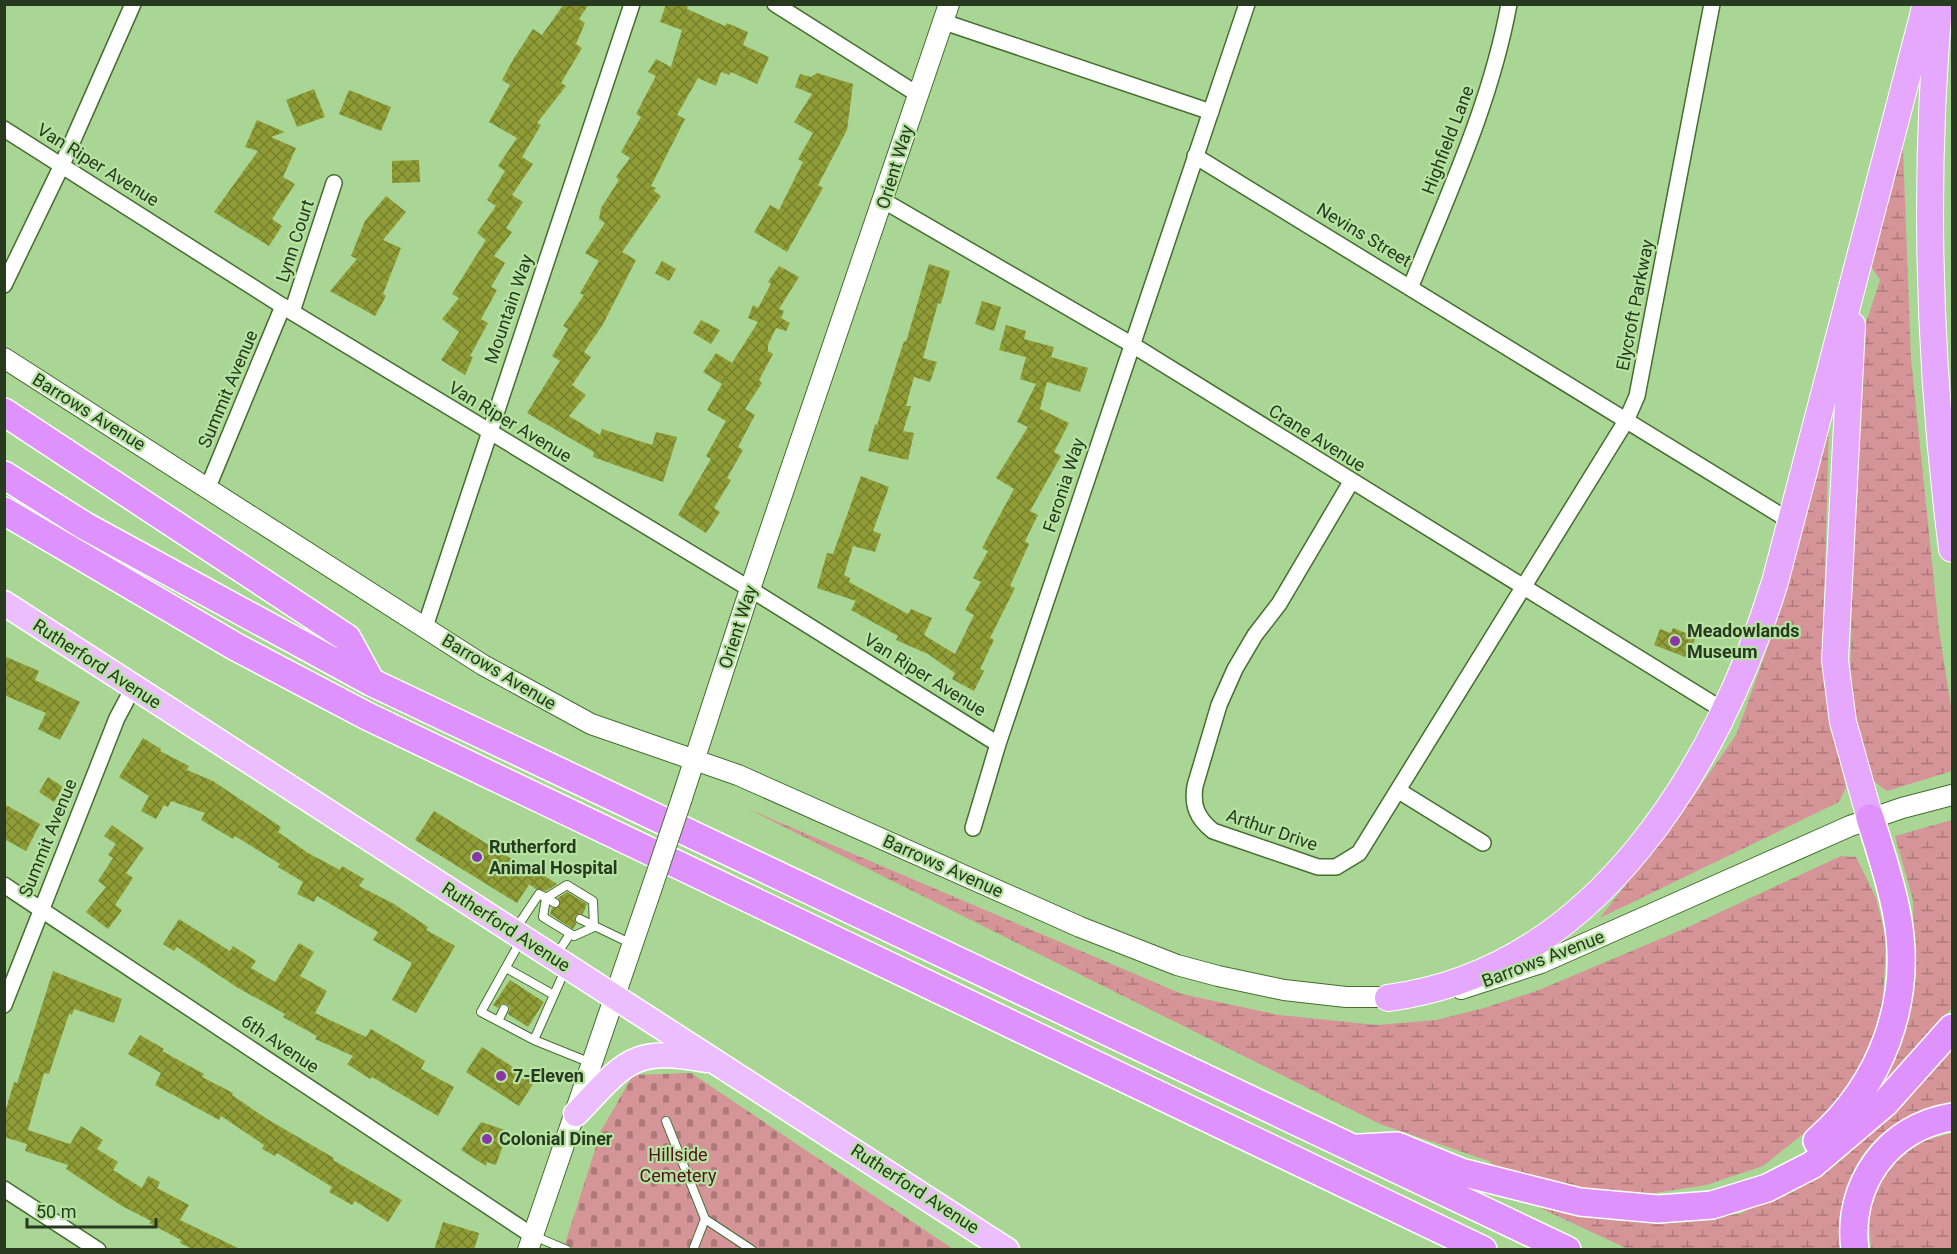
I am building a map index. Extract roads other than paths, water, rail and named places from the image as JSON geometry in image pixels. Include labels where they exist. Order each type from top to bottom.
[{"type":"highway","points":[[1388,998],[1431,991],[1468,978],[1515,954],[1567,922],[1611,879],[1651,832],[1688,779],[1726,712],[1766,611],[1926,4]]},
{"type":"highway","points":[[1939,4],[1930,125],[1930,250],[1938,408],[1953,549]]},
{"type":"highway","points":[[1641,1209],[1712,1198],[1746,1186],[1777,1170],[1830,1130],[1854,1102],[1873,1073],[1888,1041],[1897,1006],[1902,953],[1897,914],[1840,707],[1834,644],[1852,333],[1860,250]]},
{"type":"highway","points":[[4,412],[347,638],[371,682]]},
{"type":"highway","points":[[4,475],[85,526],[371,682],[1567,1250]]},
{"type":"highway","points":[[4,511],[236,647],[367,716],[1483,1250]]},
{"type":"highway","points":[[1355,1149],[1397,1146],[1461,1172],[1580,1202],[1641,1209],[1694,1207],[1730,1201],[1767,1188],[1799,1173],[1833,1149],[1886,1103],[1953,1028]]},
{"type":"highway","points":[[1855,1250],[1856,1209],[1861,1188],[1871,1168],[1886,1150],[1905,1135],[1927,1123],[1953,1117]]},
{"type":"main road","name":"Rutherford Avenue","points":[[4,603],[1007,1250]]},
{"type":"main road","points":[[576,1114],[619,1070],[635,1059],[676,1056],[718,1062]]},
{"type":"street","points":[[4,285],[62,165],[133,4]]},
{"type":"street","name":"Mountain Way","points":[[425,627],[488,431],[632,4]]},
{"type":"street","points":[[776,4],[917,94]]},
{"type":"street","points":[[1195,156],[1247,4]]},
{"type":"street","name":"Highfield Lane","points":[[1411,286],[1481,112],[1494,73],[1509,4]]},
{"type":"street","name":"Elycroft Parkway","points":[[1525,587],[1626,421],[1637,396],[1712,4]]},
{"type":"street","points":[[947,13],[1210,112]]},
{"type":"street","name":"Orient Way","points":[[531,1243],[695,760],[750,589],[884,201],[917,94],[947,13]]},
{"type":"street","name":"Van Riper Avenue","points":[[4,129],[288,309],[750,589],[998,744]]},
{"type":"street","name":"Nevins Street","points":[[1195,156],[1411,286],[1790,522]]},
{"type":"street","name":"Feronia Way","points":[[973,828],[998,744],[1195,156]]},
{"type":"street","name":"Lynn Court","points":[[288,309],[334,183]]},
{"type":"street","name":"Crane Avenue","points":[[884,201],[1131,344],[1726,712]]},
{"type":"street","name":"Summit Avenue","points":[[208,487],[288,309]]},
{"type":"street","name":"Barrows Avenue","points":[[4,358],[529,692],[591,724],[738,775],[1080,927],[1156,957],[1198,971],[1262,986],[1326,995],[1388,998],[1452,991],[1525,969],[1870,818],[1948,796]]},
{"type":"street","name":"Arthur Drive","points":[[1351,482],[1279,604],[1255,635],[1235,669],[1219,705],[1193,799],[1196,812],[1213,831],[1323,868],[1348,862],[1359,853],[1525,587]]},
{"type":"street","name":"Summit Avenue","points":[[4,1005],[40,908],[117,718],[134,688]]},
{"type":"street","points":[[1399,790],[1483,843]]},
{"type":"street","name":"6th Avenue","points":[[4,885],[531,1243]]},
{"type":"street","points":[[4,1189],[98,1250]]},
{"type":"lane","points":[[567,885],[593,901],[594,927],[573,936],[543,917],[546,898],[567,885]]},
{"type":"lane","points":[[555,903],[539,894],[518,935],[506,968],[481,1012],[498,1021],[521,1028],[534,1040],[592,1064]]},
{"type":"lane","points":[[580,919],[633,944]]},
{"type":"lane","points":[[534,1040],[554,995],[570,934]]},
{"type":"lane","points":[[506,968],[520,980],[538,990],[554,995]]},
{"type":"lane","points":[[498,1021],[504,1009]]},
{"type":"lane","points":[[666,1121],[705,1219],[752,1250]]},
{"type":"lane","points":[[693,1250],[705,1219]]},
{"type":"lane","points":[[531,1243],[567,1250]]},
{"type":"place","name":"Meadowlands Museum","points":[[1675,641]]},
{"type":"place","name":"Rutherford Animal Hospital","points":[[477,857]]},
{"type":"place","name":"7-Eleven","points":[[501,1076]]},
{"type":"place","name":"Colonial Diner","points":[[487,1139]]},
{"type":"park label","name":"Hillside Cemetery","points":[[678,1165]]}]
